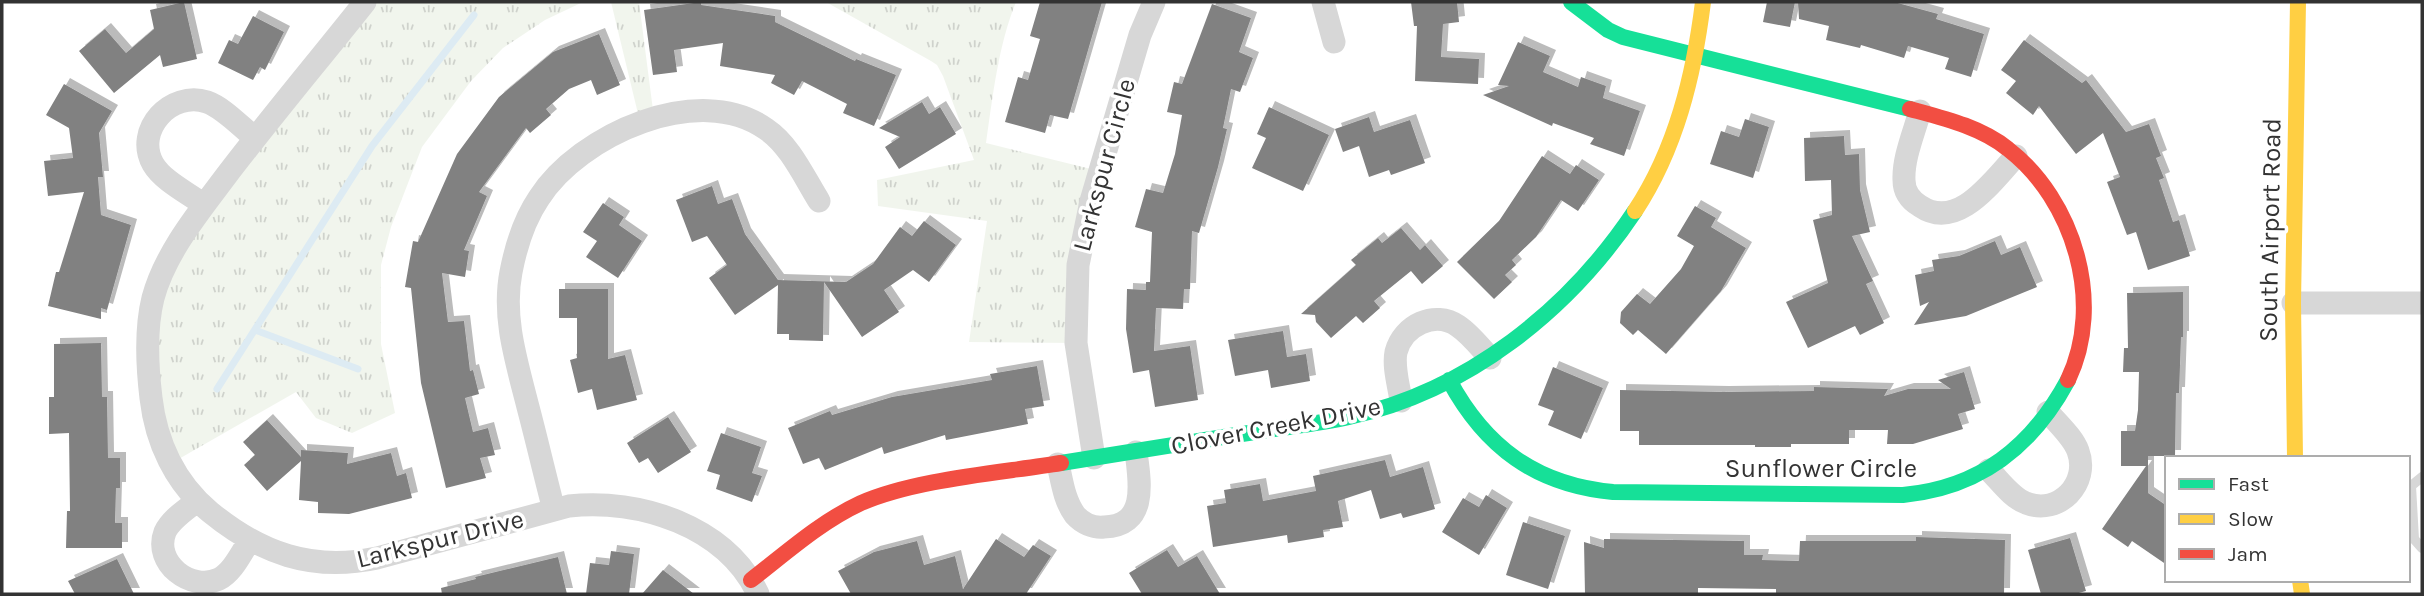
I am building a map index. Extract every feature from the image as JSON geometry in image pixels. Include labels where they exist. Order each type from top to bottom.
[{"type":"street","name":"Larkspur Drive","points":[[365,2],[204,205],[169,260],[160,280],[151,308],[149,384],[156,426],[170,464],[197,501],[233,531],[280,554],[305,560],[354,562],[377,558],[554,510],[585,504],[609,504],[660,514],[706,537],[730,557],[755,587]]},
{"type":"street","name":"Larkspur Circle","points":[[1094,458],[1076,343],[1078,265],[1091,201],[1140,35],[1154,2]]},
{"type":"street","points":[[1323,2],[1334,41]]},
{"type":"street","points":[[1571,2],[1608,30],[1623,37],[1695,54]]},
{"type":"street","name":"Clover Creek Drive","points":[[755,587],[836,517],[875,498],[935,483],[1350,417],[1401,401],[1490,358],[1530,329],[1566,295],[1603,254],[1629,219],[1667,150],[1684,100],[1703,2]]},
{"type":"street","name":"South Airport Road","points":[[2295,456],[2293,303],[2298,2]]},
{"type":"street","name":"Sunflower Circle","points":[[1449,380],[1476,424],[1508,453],[1550,478],[1595,491],[1913,495],[1947,488],[1989,470],[2025,441],[2048,412],[2068,380],[2079,353],[2084,307],[2082,284],[2071,240],[2057,209],[2042,184],[2016,156],[1984,134],[1920,111],[1695,54]]},
{"type":"street","points":[[204,205],[162,175],[152,162],[149,138],[159,114],[182,101],[206,102],[255,138]]},
{"type":"street","points":[[554,510],[514,354],[508,314],[511,274],[521,234],[539,197],[548,186],[569,164],[624,129],[665,115],[709,111],[746,118],[776,136],[820,201]]},
{"type":"street","points":[[1920,111],[1904,172],[1904,184],[1911,199],[1927,210],[1944,213],[1960,209],[1976,197],[2016,156]]},
{"type":"street","points":[[2293,303],[2422,303]]},
{"type":"street","points":[[1401,401],[1396,351],[1405,335],[1420,323],[1439,320],[1453,323],[1490,358]]},
{"type":"street","points":[[1989,470],[2016,497],[2036,506],[2051,504],[2072,492],[2080,475],[2078,452],[2048,412]]},
{"type":"street","points":[[1058,464],[1066,497],[1076,516],[1088,525],[1106,527],[1126,522],[1136,508],[1140,479],[1136,452]]},
{"type":"street","points":[[197,501],[173,522],[164,536],[165,556],[175,572],[196,581],[218,579],[233,565],[250,540]]},
{"type":"lane","points":[[2422,477],[2412,486],[2414,539],[2422,548]]},
{"type":"green space","points":[[365,2],[583,2],[545,20],[503,48],[471,81],[422,147],[391,227],[381,265],[381,344],[395,413],[352,433],[316,418],[296,392],[170,464],[158,434],[156,289]]},
{"type":"green space","points":[[611,2],[639,2],[654,118],[640,122]]},
{"type":"green space","points":[[826,2],[1016,2],[1000,54],[986,143],[1099,171],[1076,343],[969,342],[987,221],[878,206],[877,180],[974,160],[943,76],[937,65],[931,61]]},
{"type":"building","points":[[184,2],[197,59],[163,67],[160,55],[114,93],[79,51],[105,29],[126,53],[154,29],[150,10]]},
{"type":"building","points":[[701,2],[701,5],[775,16],[775,22],[855,61],[856,59],[896,75],[874,126],[843,113],[847,104],[802,81],[794,95],[771,83],[775,75],[720,66],[723,43],[674,50],[677,72],[653,75],[644,10]]},
{"type":"building","points":[[1040,2],[1102,2],[1068,119],[1050,115],[1045,133],[1005,122],[1018,77],[1028,80],[1040,39],[1030,36]]},
{"type":"building","points":[[1411,2],[1457,2],[1459,22],[1443,24],[1441,57],[1479,59],[1478,84],[1415,81],[1417,26],[1414,26]]},
{"type":"building","points":[[1767,2],[1795,2],[1790,27],[1763,22]]},
{"type":"building","points":[[1798,2],[1894,2],[1938,14],[1936,19],[1984,34],[1971,77],[1945,69],[1949,58],[1908,46],[1904,58],[1861,45],[1860,48],[1826,40],[1829,26],[1799,19]]},
{"type":"building","points":[[1212,4],[1251,18],[1239,52],[1253,58],[1240,92],[1231,89],[1223,128],[1227,129],[1218,167],[1199,233],[1192,231],[1190,289],[1184,289],[1183,309],[1156,308],[1154,351],[1190,346],[1198,400],[1155,407],[1149,370],[1133,373],[1126,329],[1127,289],[1146,290],[1146,282],[1150,282],[1152,232],[1135,227],[1146,189],[1163,193],[1175,154],[1182,115],[1167,112],[1174,82],[1182,84]]},
{"type":"building","points":[[253,16],[284,32],[265,70],[260,67],[253,80],[218,63],[229,40],[238,44]]},
{"type":"building","points":[[599,34],[620,85],[597,95],[591,80],[569,89],[546,109],[551,115],[530,133],[526,128],[479,192],[487,196],[464,250],[469,251],[465,277],[442,273],[448,322],[464,321],[470,371],[473,370],[479,394],[465,398],[473,432],[488,428],[495,455],[480,458],[486,478],[446,488],[421,383],[411,288],[405,287],[413,241],[418,242],[457,154],[499,97],[553,52]]},
{"type":"building","points":[[2024,40],[2082,83],[2086,80],[2126,132],[2149,124],[2161,156],[2156,158],[2164,178],[2159,180],[2173,222],[2179,220],[2190,256],[2148,270],[2136,232],[2127,235],[2107,182],[2120,177],[2103,133],[2076,154],[2039,106],[2033,115],[2006,93],[2016,81],[2001,70]]},
{"type":"building","points":[[1518,42],[1550,56],[1543,72],[1578,87],[1581,77],[1606,86],[1603,98],[1640,111],[1624,156],[1590,144],[1594,138],[1553,123],[1552,126],[1483,95],[1509,86],[1498,85]]},
{"type":"building","points":[[64,84],[112,111],[99,133],[103,177],[98,177],[101,215],[131,225],[107,310],[101,308],[101,319],[48,306],[56,272],[59,272],[84,192],[48,196],[44,161],[73,158],[69,128],[46,115]]},
{"type":"building","points":[[922,102],[929,114],[940,107],[956,134],[899,169],[885,147],[900,137],[879,128]]},
{"type":"building","points":[[1269,107],[1329,135],[1303,191],[1252,168],[1266,138],[1257,134]]},
{"type":"building","points":[[1369,117],[1374,132],[1410,120],[1425,163],[1391,175],[1389,170],[1369,177],[1359,146],[1343,152],[1335,129]]},
{"type":"building","points":[[1745,119],[1769,127],[1753,178],[1710,164],[1721,131],[1739,137]]},
{"type":"building","points":[[1844,136],[1845,155],[1859,154],[1860,190],[1870,232],[1852,236],[1873,281],[1866,284],[1884,323],[1860,335],[1855,326],[1808,348],[1786,302],[1828,283],[1813,220],[1832,215],[1831,180],[1805,181],[1804,138]]},
{"type":"building","points":[[1542,156],[1570,174],[1576,165],[1599,180],[1578,211],[1561,200],[1536,237],[1512,260],[1516,265],[1505,275],[1512,282],[1494,299],[1457,262],[1499,221]]},
{"type":"building","points":[[712,186],[718,204],[732,199],[745,234],[778,280],[846,282],[873,264],[900,227],[912,236],[924,221],[956,245],[929,282],[913,270],[884,290],[899,312],[862,337],[824,282],[823,341],[789,340],[789,334],[777,334],[778,285],[735,315],[709,278],[727,265],[707,236],[692,242],[676,200]]},
{"type":"building","points":[[603,203],[624,217],[619,225],[642,241],[618,278],[586,257],[597,241],[583,232]]},
{"type":"building","points":[[1695,206],[1716,218],[1711,227],[1746,248],[1721,291],[1666,354],[1638,330],[1633,335],[1620,323],[1621,312],[1637,294],[1650,304],[1681,269],[1694,246],[1677,236]]},
{"type":"building","points":[[1401,228],[1420,250],[1425,245],[1443,266],[1422,284],[1411,271],[1374,301],[1380,308],[1363,323],[1356,316],[1331,338],[1316,322],[1315,315],[1301,314],[1356,265],[1351,260],[1378,238],[1382,243]]},
{"type":"building","points":[[1995,241],[2001,255],[2020,247],[2037,287],[1966,316],[1914,325],[1929,302],[1920,306],[1915,275],[1934,271],[1932,260],[1959,256]]},
{"type":"building","points":[[559,289],[608,289],[608,359],[625,355],[637,400],[597,410],[592,389],[578,393],[570,360],[577,358],[577,318],[559,318]]},
{"type":"building","points":[[2183,292],[2183,337],[2179,393],[2176,393],[2175,456],[2148,456],[2148,493],[2165,505],[2165,564],[2132,541],[2128,547],[2102,529],[2146,466],[2121,466],[2121,431],[2135,431],[2138,410],[2139,372],[2123,372],[2124,348],[2128,348],[2127,293]]},
{"type":"building","points":[[1283,331],[1287,357],[1306,354],[1310,381],[1271,388],[1268,370],[1235,376],[1228,340]]},
{"type":"building","points":[[101,343],[102,397],[107,397],[108,458],[120,458],[120,488],[116,488],[115,523],[122,523],[122,548],[66,548],[67,511],[70,511],[69,433],[49,434],[49,397],[54,397],[54,344]]},
{"type":"building","points":[[1037,366],[1044,406],[1025,409],[1028,424],[946,440],[945,435],[884,454],[882,447],[825,470],[819,458],[803,464],[788,428],[830,411],[832,415],[892,397],[992,380],[990,374]]},
{"type":"building","points":[[1553,367],[1603,388],[1581,439],[1548,425],[1554,411],[1538,405]]},
{"type":"building","points":[[1964,372],[1975,409],[1958,414],[1963,429],[1913,444],[1887,444],[1888,430],[1849,430],[1849,444],[1791,444],[1791,447],[1639,445],[1639,431],[1620,431],[1620,390],[1723,392],[1814,391],[1814,387],[1888,389],[1884,396],[1908,389],[1951,389],[1938,380]]},
{"type":"building","points":[[668,417],[691,452],[658,473],[648,458],[639,463],[627,443]]},
{"type":"building","points":[[267,420],[301,457],[301,450],[348,453],[347,464],[391,453],[397,476],[406,473],[412,498],[349,514],[318,513],[318,502],[299,500],[301,461],[267,491],[244,465],[255,455],[243,442]]},
{"type":"building","points":[[721,433],[761,447],[752,473],[762,476],[752,502],[716,489],[720,475],[707,471]]},
{"type":"building","points":[[1385,460],[1390,477],[1423,467],[1435,509],[1403,518],[1401,513],[1380,519],[1371,490],[1338,501],[1343,527],[1323,530],[1324,537],[1288,543],[1287,535],[1213,547],[1207,506],[1226,503],[1224,490],[1260,484],[1263,501],[1316,491],[1313,476]]},
{"type":"building","points":[[1486,495],[1507,508],[1479,555],[1442,532],[1463,498],[1479,507]]},
{"type":"building","points":[[1523,522],[1565,536],[1548,589],[1506,575]]},
{"type":"building","points":[[1916,537],[2005,540],[2004,594],[1776,594],[1776,589],[1698,588],[1698,594],[1585,594],[1584,542],[1604,548],[1604,539],[1744,541],[1744,555],[1763,555],[1762,560],[1799,561],[1800,541],[1916,541]]},
{"type":"building","points":[[2070,538],[2086,591],[2075,594],[2041,594],[2028,550]]},
{"type":"building","points":[[996,539],[1024,557],[1033,545],[1051,556],[1026,594],[851,594],[838,571],[874,552],[917,541],[924,565],[955,556],[963,589]]},
{"type":"building","points":[[1167,550],[1178,567],[1197,556],[1220,594],[1142,594],[1129,573]]},
{"type":"building","points":[[611,551],[634,554],[629,594],[586,594],[590,563],[609,565]]},
{"type":"building","points":[[558,557],[567,594],[442,594],[441,588],[476,579],[475,577]]},
{"type":"building","points":[[117,559],[134,594],[75,594],[68,581]]},
{"type":"building","points":[[663,570],[694,594],[642,594]]},
{"type":"waterway","points":[[217,389],[372,146],[474,15]]},
{"type":"waterway","points":[[255,330],[358,369]]},
{"type":"traffic: fast","points":[[1571,2],[1608,30],[1623,37],[1910,109]]},
{"type":"traffic: fast","points":[[1061,463],[1349,417],[1393,405],[1435,388],[1512,341],[1547,313],[1609,247],[1635,211]]},
{"type":"traffic: fast","points":[[1449,380],[1463,404],[1496,443],[1537,471],[1585,488],[1613,492],[1903,495],[1956,484],[2001,460],[2038,425],[2068,380]]},
{"type":"traffic: slow","points":[[1635,211],[1662,162],[1681,111],[1703,2]]},
{"type":"traffic: slow","points":[[2295,456],[2293,303],[2298,2]]},
{"type":"traffic: slow","points":[[2300,582],[2302,594]]},
{"type":"traffic: jam","points":[[1910,109],[1961,124],[1997,141],[2031,170],[2050,196],[2066,224],[2077,255],[2083,287],[2084,319],[2079,350],[2068,380]]},
{"type":"traffic: jam","points":[[751,580],[817,529],[861,503],[932,482],[1061,463]]}]
